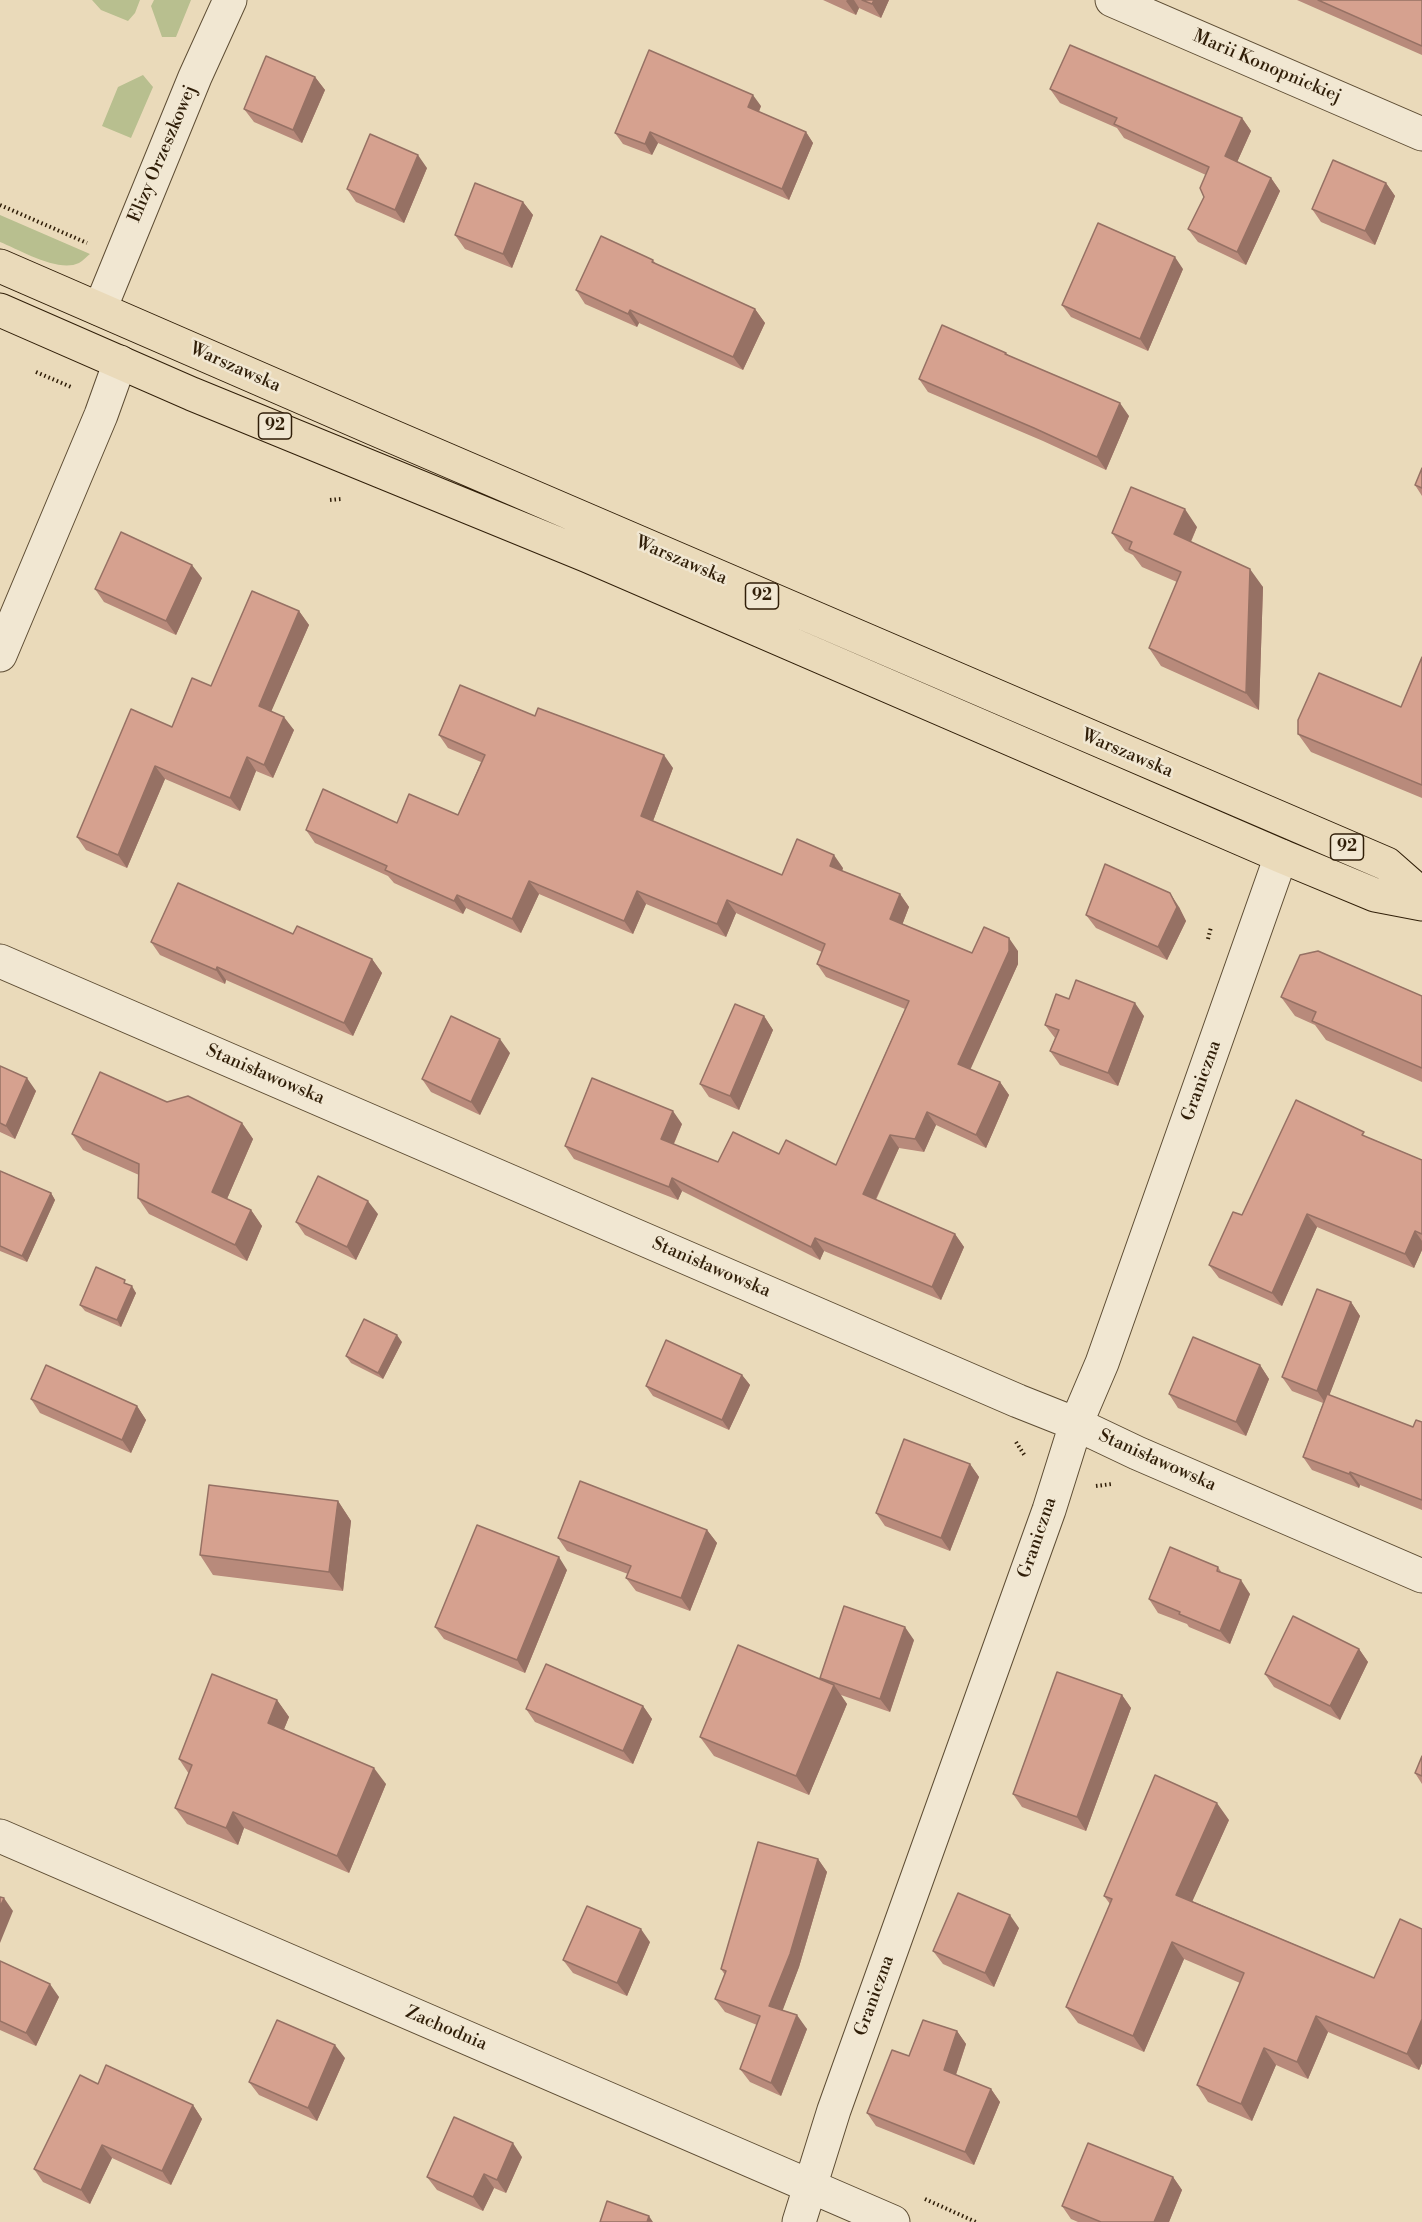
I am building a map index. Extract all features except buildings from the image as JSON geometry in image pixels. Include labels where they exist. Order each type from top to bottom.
[{"type":"main road","name":"Warszawska","points":[[0,266],[1387,864],[1422,895]]},
{"type":"main road","points":[[61,292],[120,362]]},
{"type":"main road","name":"Warszawska","points":[[0,310],[192,394],[588,556],[1281,856],[1375,895],[1422,904]]},
{"type":"street","name":"Elizy Orzeszkowej","points":[[100,309],[195,77],[230,0]]},
{"type":"street","name":"Marii Konopnickiej","points":[[1112,0],[1422,134]]},
{"type":"street","points":[[0,655],[101,415],[120,362]]},
{"type":"street","name":"Graniczna","points":[[799,2222],[834,2110],[1045,1521],[1076,1424],[1102,1363],[1281,856]]},
{"type":"street","name":"Stanisławowska","points":[[0,961],[1076,1424],[1137,1453],[1422,1576]]},
{"type":"street","name":"Zachodnia","points":[[0,1836],[893,2222]]},
{"type":"path","points":[[0,205],[93,246]]},
{"type":"path","points":[[918,2196],[976,2222]]},
{"type":"green space","points":[[92,0],[140,0],[135,13],[128,21],[101,10]]},
{"type":"green space","points":[[154,0],[191,0],[176,37],[162,37],[151,6]]},
{"type":"green space","points":[[143,75],[153,87],[131,138],[102,126],[118,87]]},
{"type":"green space","points":[[0,215],[90,254],[79,263],[70,265],[50,263],[28,255],[0,242]]}]
